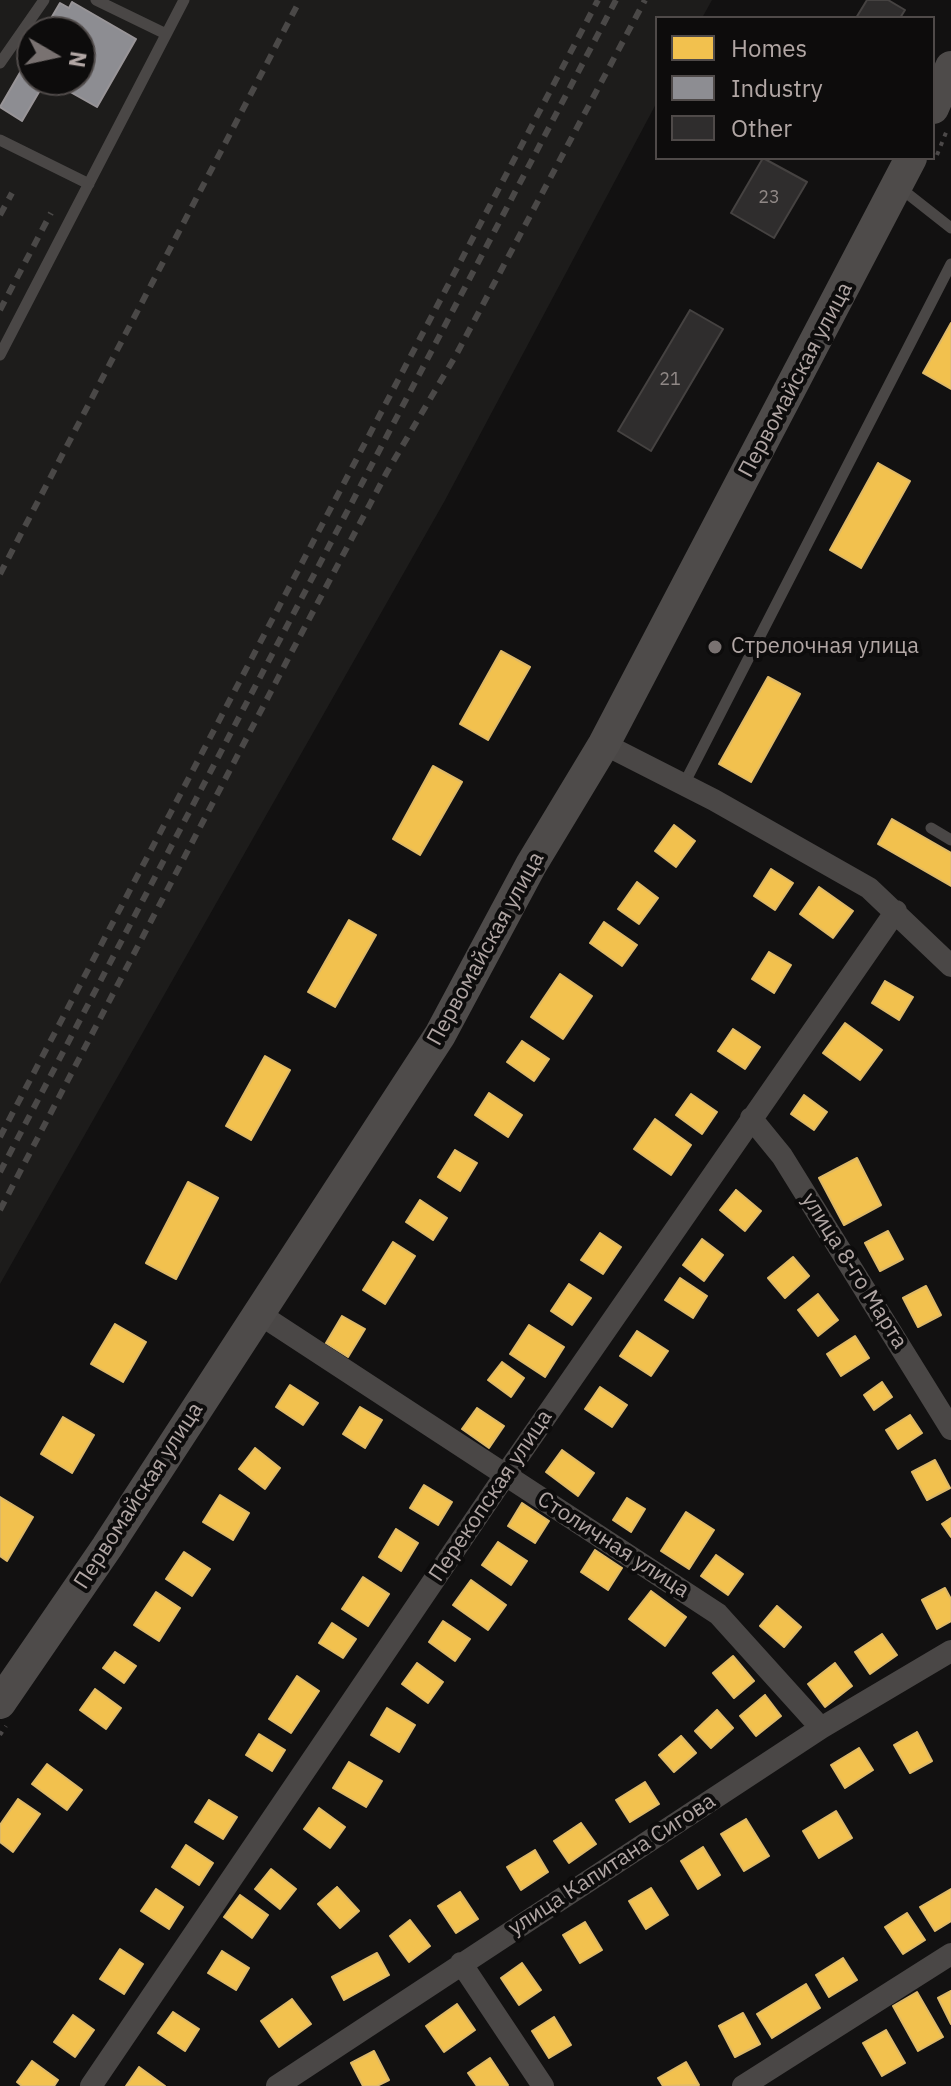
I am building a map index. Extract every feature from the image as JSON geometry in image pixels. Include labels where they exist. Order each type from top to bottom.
[{"type":"main road","points":[[935,103],[951,67]]},
{"type":"main road","name":"Первомайская улица","points":[[0,1703],[107,1547],[440,1035],[531,865],[604,744],[905,172]]},
{"type":"street","points":[[604,744],[684,784],[869,888],[951,965]]},
{"type":"street","name":"Перекопская улица","points":[[91,2086],[506,1474],[896,911]]},
{"type":"street","name":"улица 8-го Марта","points":[[751,1118],[782,1156],[951,1429]]},
{"type":"street","name":"Столичная улица","points":[[258,1313],[718,1614],[821,1728]]},
{"type":"street","name":"улица Капитана Сигова","points":[[277,2086],[821,1728],[951,1651]]},
{"type":"street","points":[[743,2086],[951,1954]]},
{"type":"street","points":[[461,1963],[543,2086]]},
{"type":"lane","points":[[0,63],[44,0]]},
{"type":"lane","points":[[96,0],[166,34]]},
{"type":"lane","points":[[0,355],[184,0]]},
{"type":"lane","points":[[0,140],[89,184]]},
{"type":"lane","points":[[905,172],[951,228]]},
{"type":"lane","points":[[684,784],[951,264]]},
{"type":"lane","points":[[931,828],[951,840]]},
{"type":"shaded area","points":[[0,0],[712,0],[703,16],[655,16],[655,106],[444,502],[0,1284]]},
{"type":"building: Homes","points":[[951,323],[951,389],[923,373]]},
{"type":"building: Homes","points":[[878,463],[910,481],[861,568],[830,550]]},
{"type":"building: Homes","points":[[501,651],[530,667],[488,740],[460,724]]},
{"type":"building: Homes","points":[[768,677],[800,694],[751,782],[719,764]]},
{"type":"building: Homes","points":[[433,766],[462,782],[420,855],[393,839]]},
{"type":"building: Homes","points":[[892,819],[951,853],[951,886],[878,844]]},
{"type":"building: Homes","points":[[674,825],[695,841],[676,867],[655,851]]},
{"type":"building: Homes","points":[[771,869],[793,883],[775,910],[754,896]]},
{"type":"building: Homes","points":[[637,882],[658,898],[639,924],[618,909]]},
{"type":"building: Homes","points":[[819,887],[853,911],[833,938],[800,914]]},
{"type":"building: Homes","points":[[349,920],[376,935],[335,1007],[308,992]]},
{"type":"building: Homes","points":[[604,922],[637,945],[622,966],[590,943]]},
{"type":"building: Homes","points":[[769,952],[791,965],[774,993],[752,979]]},
{"type":"building: Homes","points":[[560,974],[592,996],[563,1039],[531,1017]]},
{"type":"building: Homes","points":[[885,981],[913,997],[899,1020],[872,1003]]},
{"type":"building: Homes","points":[[845,1023],[882,1050],[860,1080],[823,1053]]},
{"type":"building: Homes","points":[[733,1029],[760,1047],[745,1069],[718,1051]]},
{"type":"building: Homes","points":[[522,1041],[549,1059],[534,1081],[507,1062]]},
{"type":"building: Homes","points":[[265,1056],[290,1070],[251,1140],[226,1126]]},
{"type":"building: Homes","points":[[489,1093],[522,1115],[508,1137],[475,1115]]},
{"type":"building: Homes","points":[[691,1094],[717,1112],[702,1134],[676,1115]]},
{"type":"building: Homes","points":[[804,1095],[827,1112],[814,1130],[791,1114]]},
{"type":"building: Homes","points":[[655,1119],[691,1145],[671,1175],[634,1149]]},
{"type":"building: Homes","points":[[455,1150],[477,1163],[460,1191],[438,1177]]},
{"type":"building: Homes","points":[[857,1158],[881,1205],[844,1225],[819,1178]]},
{"type":"building: Homes","points":[[188,1182],[218,1198],[176,1279],[146,1263]]},
{"type":"building: Homes","points":[[736,1190],[761,1211],[745,1231],[720,1210]]},
{"type":"building: Homes","points":[[420,1200],[447,1218],[433,1240],[406,1222]]},
{"type":"building: Homes","points":[[888,1231],[903,1259],[880,1271],[865,1243]]},
{"type":"building: Homes","points":[[600,1233],[621,1247],[603,1274],[581,1260]]},
{"type":"building: Homes","points":[[702,1239],[723,1255],[704,1281],[683,1265]]},
{"type":"building: Homes","points":[[393,1242],[415,1256],[385,1304],[363,1290]]},
{"type":"building: Homes","points":[[793,1257],[809,1276],[785,1298],[768,1278]]},
{"type":"building: Homes","points":[[680,1278],[707,1296],[693,1318],[665,1300]]},
{"type":"building: Homes","points":[[569,1284],[591,1298],[572,1325],[551,1311]]},
{"type":"building: Homes","points":[[926,1286],[941,1315],[918,1327],[903,1298]]},
{"type":"building: Homes","points":[[818,1294],[838,1320],[818,1336],[798,1310]]},
{"type":"building: Homes","points":[[342,1316],[365,1329],[348,1357],[326,1343]]},
{"type":"building: Homes","points":[[115,1324],[146,1342],[123,1382],[91,1364]]},
{"type":"building: Homes","points":[[529,1325],[564,1347],[545,1377],[510,1354]]},
{"type":"building: Homes","points":[[637,1331],[668,1351],[651,1376],[620,1356]]},
{"type":"building: Homes","points":[[855,1336],[869,1358],[841,1376],[827,1354]]},
{"type":"building: Homes","points":[[502,1362],[524,1378],[511,1397],[488,1380]]},
{"type":"building: Homes","points":[[882,1382],[892,1397],[874,1410],[864,1395]]},
{"type":"building: Homes","points":[[290,1385],[318,1403],[303,1425],[276,1407]]},
{"type":"building: Homes","points":[[600,1387],[627,1405],[612,1427],[585,1409]]},
{"type":"building: Homes","points":[[360,1407],[382,1420],[365,1448],[343,1434]]},
{"type":"building: Homes","points":[[477,1408],[504,1426],[489,1448],[462,1429]]},
{"type":"building: Homes","points":[[910,1415],[922,1433],[898,1449],[886,1430]]},
{"type":"building: Homes","points":[[63,1417],[94,1435],[72,1473],[41,1454]]},
{"type":"building: Homes","points":[[255,1448],[280,1468],[265,1489],[239,1469]]},
{"type":"building: Homes","points":[[562,1450],[594,1473],[578,1496],[546,1472]]},
{"type":"building: Homes","points":[[935,1460],[950,1488],[927,1500],[912,1472]]},
{"type":"building: Homes","points":[[424,1485],[452,1502],[438,1525],[410,1508]]},
{"type":"building: Homes","points":[[220,1495],[249,1513],[233,1540],[203,1522]]},
{"type":"building: Homes","points":[[0,1497],[33,1517],[7,1561],[0,1556]]},
{"type":"building: Homes","points":[[627,1498],[645,1509],[631,1532],[613,1520]]},
{"type":"building: Homes","points":[[522,1503],[549,1521],[535,1543],[508,1526]]},
{"type":"building: Homes","points":[[686,1512],[714,1530],[689,1569],[661,1551]]},
{"type":"building: Homes","points":[[951,1518],[951,1537],[942,1524]]},
{"type":"building: Homes","points":[[396,1529],[418,1543],[401,1571],[379,1557]]},
{"type":"building: Homes","points":[[498,1542],[527,1561],[511,1585],[482,1565]]},
{"type":"building: Homes","points":[[595,1550],[622,1568],[608,1590],[581,1572]]},
{"type":"building: Homes","points":[[184,1552],[210,1569],[192,1596],[166,1579]]},
{"type":"building: Homes","points":[[716,1555],[743,1574],[728,1595],[701,1576]]},
{"type":"building: Homes","points":[[363,1577],[389,1594],[368,1626],[342,1609]]},
{"type":"building: Homes","points":[[471,1580],[506,1605],[488,1630],[453,1605]]},
{"type":"building: Homes","points":[[945,1588],[951,1599],[951,1621],[937,1629],[922,1600]]},
{"type":"building: Homes","points":[[651,1591],[686,1617],[665,1646],[629,1619]]},
{"type":"building: Homes","points":[[156,1592],[180,1608],[159,1641],[134,1625]]},
{"type":"building: Homes","points":[[777,1606],[801,1627],[784,1647],[760,1626]]},
{"type":"building: Homes","points":[[443,1621],[470,1639],[455,1661],[429,1642]]},
{"type":"building: Homes","points":[[332,1623],[356,1639],[343,1658],[319,1643]]},
{"type":"building: Homes","points":[[882,1634],[897,1655],[870,1674],[855,1652]]},
{"type":"building: Homes","points":[[115,1652],[136,1666],[124,1683],[103,1668]]},
{"type":"building: Homes","points":[[733,1656],[754,1681],[734,1698],[713,1673]]},
{"type":"building: Homes","points":[[417,1663],[443,1682],[428,1703],[402,1684]]},
{"type":"building: Homes","points":[[835,1663],[852,1686],[825,1707],[808,1684]]},
{"type":"building: Homes","points":[[297,1676],[319,1691],[291,1733],[269,1719]]},
{"type":"building: Homes","points":[[95,1689],[121,1708],[106,1729],[80,1710]]},
{"type":"building: Homes","points":[[765,1695],[781,1716],[756,1736],[740,1716]]},
{"type":"building: Homes","points":[[387,1708],[415,1725],[399,1752],[371,1735]]},
{"type":"building: Homes","points":[[717,1710],[733,1728],[711,1748],[695,1731]]},
{"type":"building: Homes","points":[[917,1732],[932,1761],[910,1773],[894,1745]]},
{"type":"building: Homes","points":[[259,1734],[285,1750],[272,1771],[246,1755]]},
{"type":"building: Homes","points":[[681,1736],[696,1753],[674,1772],[659,1755]]},
{"type":"building: Homes","points":[[859,1748],[873,1770],[845,1788],[831,1765]]},
{"type":"building: Homes","points":[[349,1762],[382,1781],[366,1807],[333,1788]]},
{"type":"building: Homes","points":[[47,1764],[82,1790],[67,1810],[32,1784]]},
{"type":"building: Homes","points":[[645,1782],[659,1804],[630,1822],[616,1800]]},
{"type":"building: Homes","points":[[18,1799],[40,1814],[13,1852],[0,1842],[0,1825]]},
{"type":"building: Homes","points":[[209,1800],[237,1817],[223,1839],[195,1822]]},
{"type":"building: Homes","points":[[319,1808],[345,1827],[330,1848],[304,1829]]},
{"type":"building: Homes","points":[[836,1811],[852,1838],[819,1858],[803,1831]]},
{"type":"building: Homes","points":[[746,1819],[769,1856],[744,1871],[721,1834]]},
{"type":"building: Homes","points":[[581,1823],[596,1844],[569,1863],[554,1841]]},
{"type":"building: Homes","points":[[186,1845],[213,1863],[199,1885],[172,1867]]},
{"type":"building: Homes","points":[[703,1847],[720,1875],[698,1889],[681,1861]]},
{"type":"building: Homes","points":[[535,1850],[548,1872],[521,1890],[507,1867]]},
{"type":"building: Homes","points":[[271,1869],[296,1889],[280,1909],[255,1889]]},
{"type":"building: Homes","points":[[337,1887],[359,1911],[340,1928],[318,1904]]},
{"type":"building: Homes","points":[[651,1888],[668,1915],[646,1929],[629,1901]]},
{"type":"building: Homes","points":[[156,1889],[183,1907],[169,1929],[141,1911]]},
{"type":"building: Homes","points":[[951,1889],[951,1921],[935,1931],[920,1907]]},
{"type":"building: Homes","points":[[460,1892],[478,1919],[456,1933],[438,1906]]},
{"type":"building: Homes","points":[[240,1895],[268,1915],[252,1938],[224,1917]]},
{"type":"building: Homes","points":[[907,1913],[925,1940],[903,1954],[885,1927]]},
{"type":"building: Homes","points":[[410,1920],[430,1946],[409,1962],[390,1936]]},
{"type":"building: Homes","points":[[585,1922],[602,1950],[580,1963],[563,1935]]},
{"type":"building: Homes","points":[[120,1949],[143,1964],[124,1994],[100,1979]]},
{"type":"building: Homes","points":[[222,1951],[249,1968],[236,1990],[208,1973]]},
{"type":"building: Homes","points":[[377,1953],[389,1975],[344,2000],[332,1977]]},
{"type":"building: Homes","points":[[843,1958],[857,1980],[829,1997],[816,1975]]},
{"type":"building: Homes","points":[[522,1963],[541,1990],[519,2005],[501,1978]]},
{"type":"building: Homes","points":[[806,1984],[820,2008],[772,2038],[757,2014]]},
{"type":"building: Homes","points":[[951,1991],[951,2024],[938,1998]]},
{"type":"building: Homes","points":[[917,1992],[943,2037],[918,2051],[893,2006]]},
{"type":"building: Homes","points":[[292,1999],[311,2024],[279,2047],[261,2021]]},
{"type":"building: Homes","points":[[457,2004],[475,2030],[444,2052],[426,2026]]},
{"type":"building: Homes","points":[[173,2012],[199,2029],[185,2051],[158,2033]]},
{"type":"building: Homes","points":[[743,2013],[760,2044],[735,2057],[719,2026]]},
{"type":"building: Homes","points":[[73,2015],[94,2030],[75,2057],[54,2042]]},
{"type":"building: Homes","points":[[554,2017],[571,2045],[549,2058],[532,2031]]},
{"type":"building: Homes","points":[[886,2030],[905,2063],[882,2076],[863,2043]]},
{"type":"building: Homes","points":[[374,2051],[389,2080],[377,2086],[363,2086],[351,2063]]},
{"type":"building: Homes","points":[[490,2058],[507,2086],[477,2086],[468,2073]]},
{"type":"building: Homes","points":[[32,2061],[58,2080],[54,2086],[22,2086],[17,2082]]},
{"type":"building: Homes","points":[[686,2062],[699,2085],[663,2086],[658,2078]]},
{"type":"building: Homes","points":[[139,2067],[165,2086],[126,2086]]},
{"type":"building: Industry","points":[[72,2],[136,39],[97,107],[77,96],[96,96],[96,16],[52,16],[60,3],[69,8]]},
{"type":"building: Industry","points":[[16,80],[16,96],[37,96],[22,121],[0,107]]},
{"type":"building: Other","points":[[867,0],[888,0],[905,10],[901,16],[857,16]]},
{"type":"building: Other","points":[[762,160],[807,182],[774,238],[731,213]]},
{"type":"building: Other","points":[[690,310],[723,329],[651,451],[618,431]]},
{"type":"railway","points":[[0,574],[300,0]]},
{"type":"railway","points":[[0,1137],[598,0]]},
{"type":"railway","points":[[0,1172],[616,0]]},
{"type":"railway","points":[[0,1210],[387,472],[456,355],[645,0]]},
{"type":"railway","points":[[0,215],[12,193]]},
{"type":"railway","points":[[0,310],[51,213]]},
{"type":"place","name":"Стрелочная улица","points":[[715,647]]}]
